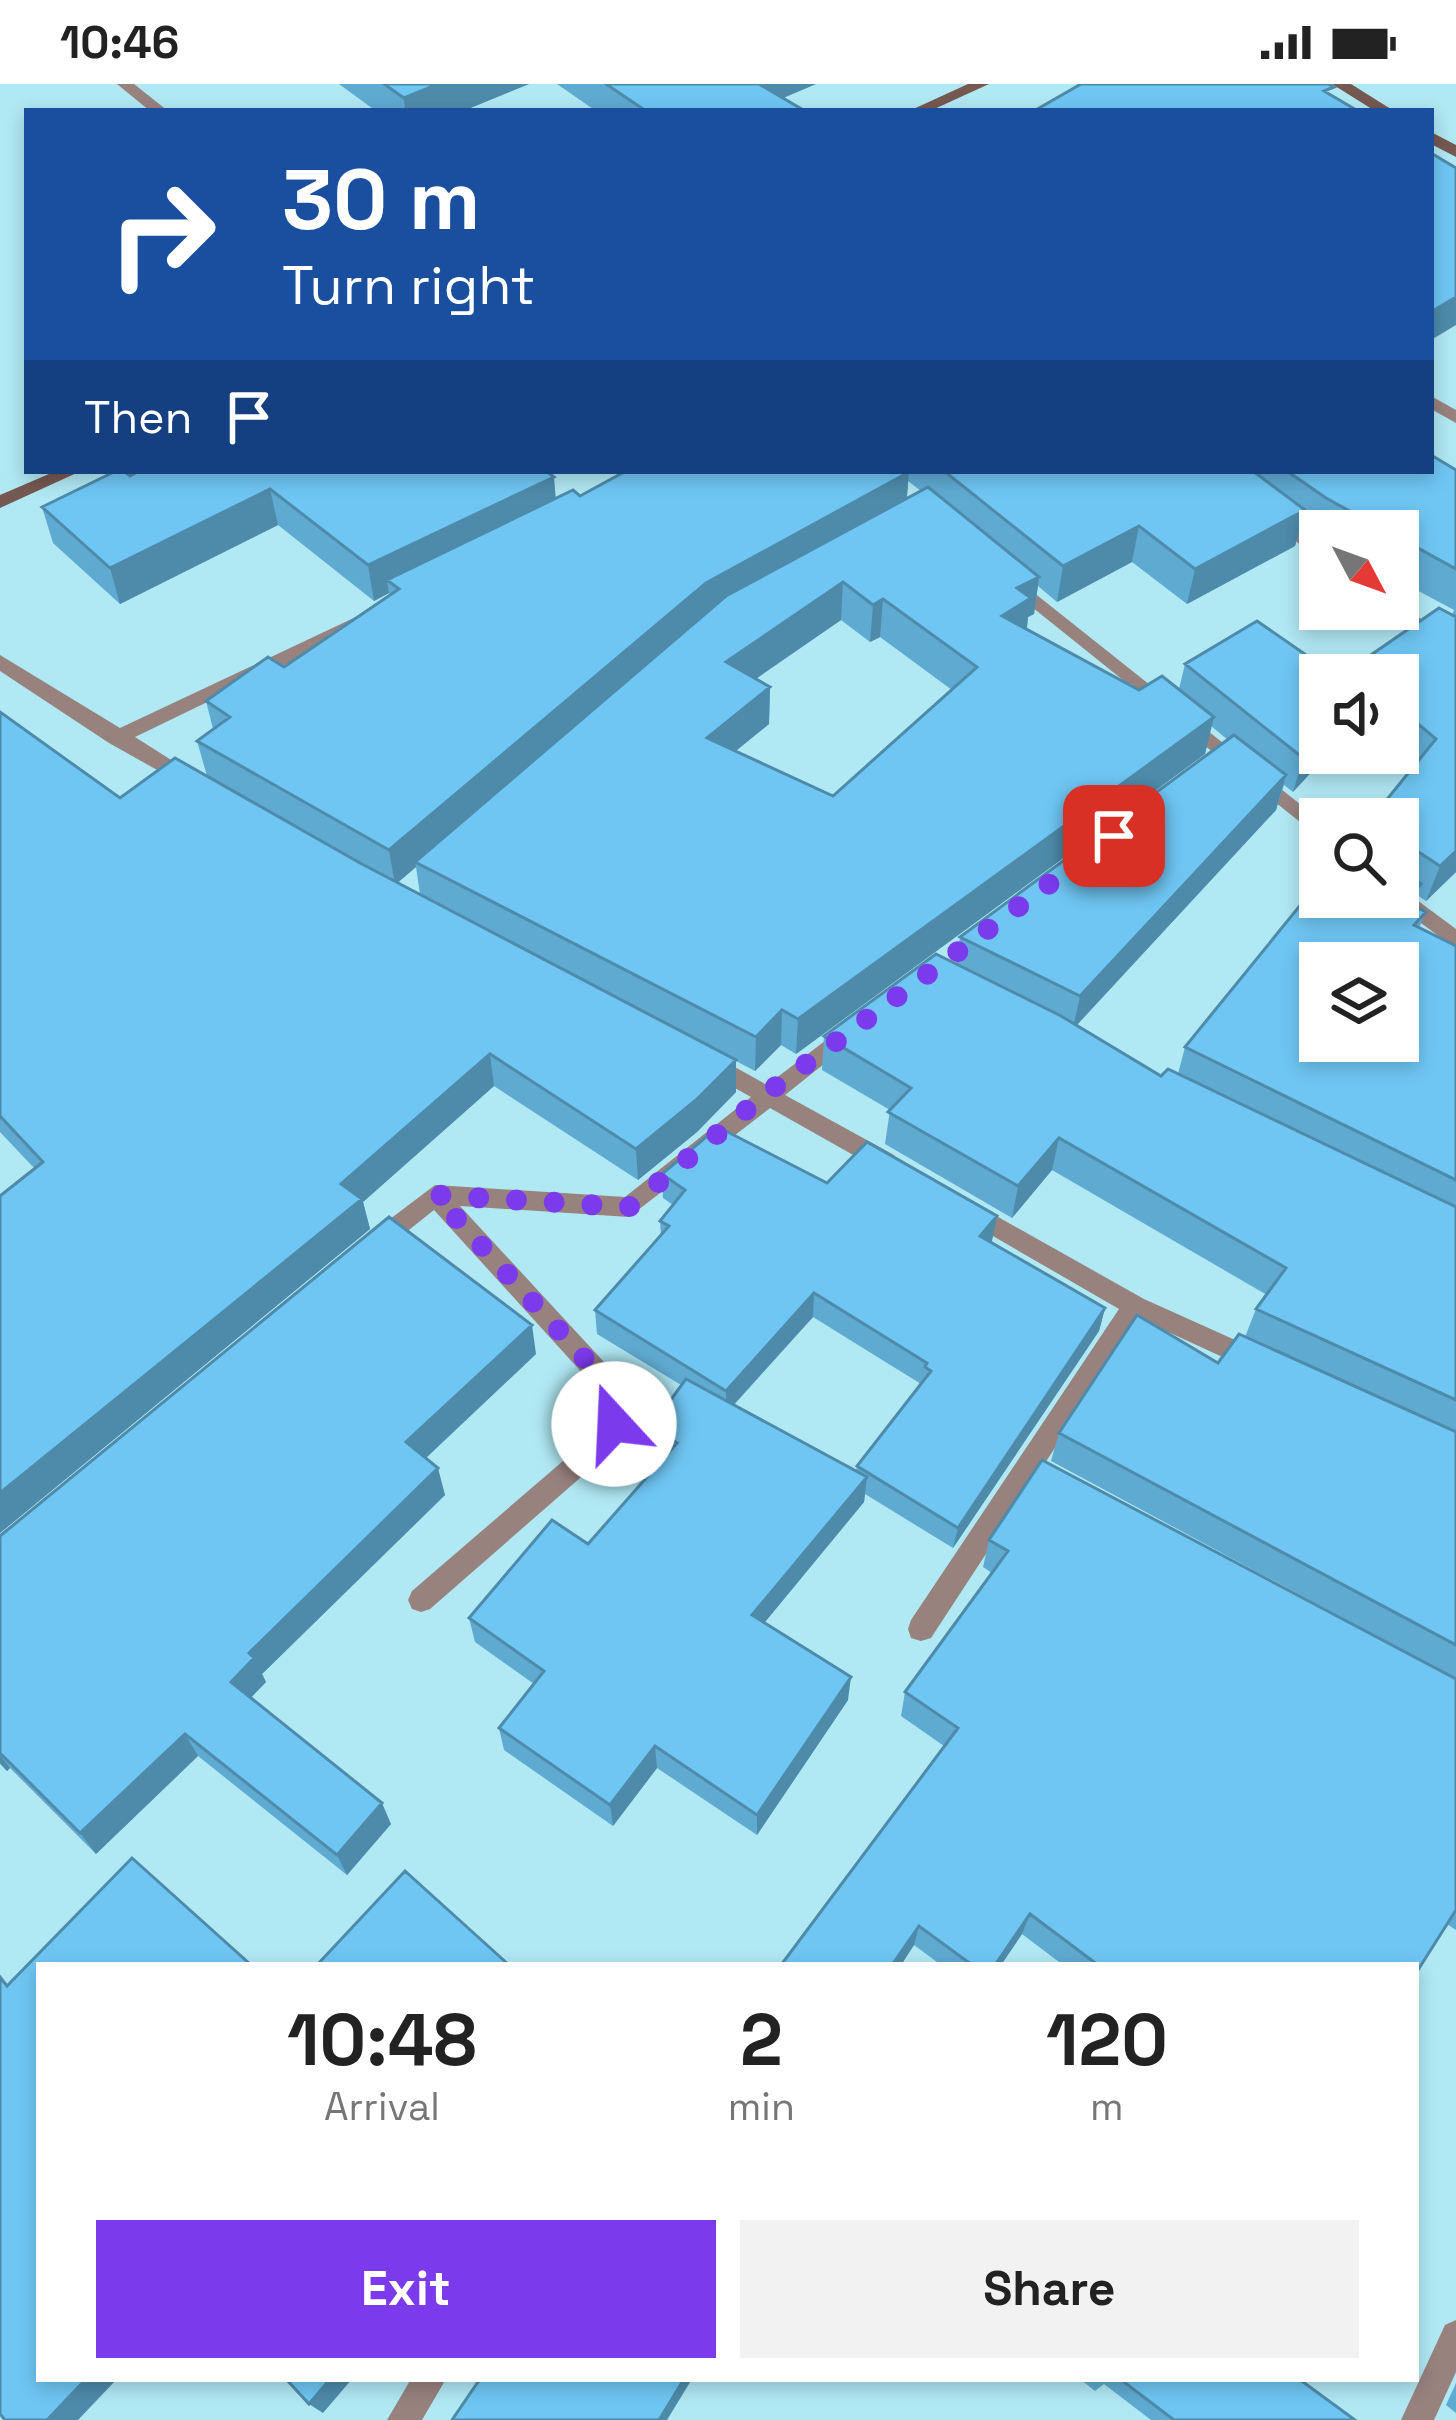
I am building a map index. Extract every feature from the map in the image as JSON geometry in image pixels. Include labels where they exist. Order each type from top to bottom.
[{"type":"street","points":[[125,84],[156,108]]},
{"type":"street","points":[[924,108],[980,84]]},
{"type":"street","points":[[1340,84],[1381,108]]},
{"type":"street","points":[[0,502],[65,474]]},
{"type":"street","points":[[1265,512],[1299,537]]},
{"type":"street","points":[[996,568],[1216,761],[1299,817]]},
{"type":"street","points":[[116,738],[372,615]]},
{"type":"street","points":[[1419,625],[1456,653]]},
{"type":"street","points":[[0,662],[218,798]]},
{"type":"street","points":[[1419,911],[1456,941]]},
{"type":"street","points":[[362,1255],[435,1195],[629,1207],[857,1026]]},
{"type":"street","points":[[685,1051],[910,1176]]},
{"type":"street","points":[[422,1600],[580,1463],[614,1424],[607,1383],[435,1195]]},
{"type":"street","points":[[951,1200],[1135,1306],[1285,1375]]},
{"type":"street","points":[[921,1629],[1135,1306]]},
{"type":"street","points":[[1027,1466],[1088,1499]]},
{"type":"street","points":[[1417,2420],[1456,2336]]},
{"type":"street","points":[[403,2420],[428,2382]]},
{"type":"building","points":[[384,84],[438,84],[404,98]]},
{"type":"building","points":[[606,84],[759,84],[800,108],[642,108]]},
{"type":"building","points":[[1081,84],[1328,84],[1334,87],[1324,91],[1353,108],[1039,108]]},
{"type":"building","points":[[1434,155],[1456,168],[1456,297],[1434,310]]},
{"type":"building","points":[[1434,457],[1456,470],[1456,569],[1419,549],[1419,510],[1348,510],[1291,474],[1434,474]]},
{"type":"building","points":[[110,474],[554,477],[368,565],[270,489],[110,568],[42,507]]},
{"type":"building","points":[[620,474],[905,474],[706,583],[389,850],[197,741],[230,717],[206,701],[268,657],[284,667],[399,589],[387,580],[573,490],[580,496]]},
{"type":"building","points":[[948,474],[1257,474],[1305,510],[1195,569],[1139,526],[1063,566]]},
{"type":"building","points":[[928,487],[1039,577],[1017,588],[1031,598],[1002,616],[1139,690],[1162,676],[1214,717],[798,1019],[782,1010],[756,1037],[415,862],[726,596]],"holes":[[[843,582],[873,605],[883,599],[977,667],[833,796],[707,738],[770,687],[726,662]]]},
{"type":"building","points":[[1439,608],[1456,617],[1456,851],[1440,866],[1419,852],[1419,798],[1388,798],[1408,774],[1419,774],[1419,760],[1436,739],[1419,725],[1419,654],[1372,654],[1407,630],[1419,630],[1419,622]]},
{"type":"building","points":[[1257,621],[1305,654],[1299,654],[1299,755],[1185,664]]},
{"type":"building","points":[[0,712],[120,798],[175,758],[360,863],[736,1060],[636,1149],[490,1054],[341,1184],[362,1199],[0,1493],[0,1196],[43,1162],[0,1116]]},
{"type":"building","points":[[1234,735],[1286,775],[1080,996],[960,937]]},
{"type":"building","points":[[1299,907],[1299,918],[1419,918],[1419,908],[1426,912],[1414,925],[1456,946],[1456,1180],[1185,1047]]},
{"type":"building","points":[[936,954],[1061,1016],[1161,1076],[1168,1069],[1456,1207],[1456,1400],[1256,1309],[1286,1268],[1059,1138],[1018,1186],[888,1112],[911,1088],[824,1036]]},
{"type":"building","points":[[718,1127],[827,1183],[867,1142],[997,1216],[980,1236],[1105,1308],[958,1528],[857,1466],[931,1371],[927,1363],[814,1293],[726,1391],[595,1310],[669,1226],[660,1221],[685,1190],[662,1174]]},
{"type":"building","points":[[389,1217],[532,1325],[406,1442],[438,1468],[249,1653],[254,1658],[231,1682],[382,1803],[337,1855],[185,1734],[80,1833],[0,1753],[0,1536]]},
{"type":"building","points":[[1137,1315],[1218,1363],[1239,1334],[1456,1432],[1456,1645],[1059,1433]]},
{"type":"building","points":[[686,1379],[867,1477],[752,1615],[851,1677],[757,1815],[655,1746],[610,1805],[499,1728],[544,1671],[469,1618],[552,1520],[588,1544],[677,1443],[650,1428]]},
{"type":"building","points":[[1042,1460],[1456,1679],[1456,1910],[1419,1968],[1419,1962],[1094,1962],[1030,1914],[997,1962],[968,1962],[919,1926],[894,1962],[783,1962],[958,1728],[905,1692],[1008,1551],[989,1540]]},
{"type":"building","points":[[132,1858],[248,1962],[36,1962],[36,2382],[83,2382],[47,2420],[5,2420],[0,2414],[0,1977],[7,1986]]},
{"type":"building","points":[[405,1871],[506,1962],[320,1962]]},
{"type":"building","points":[[289,2382],[327,2382],[309,2404]]},
{"type":"building","points":[[478,2382],[682,2382],[659,2420],[452,2420]]},
{"type":"building","points":[[1124,2382],[1303,2382],[1355,2420],[1174,2420]]},
{"type":"route","points":[[614,1424],[607,1383],[435,1195],[629,1207],[767,1093],[1114,836]]}]
